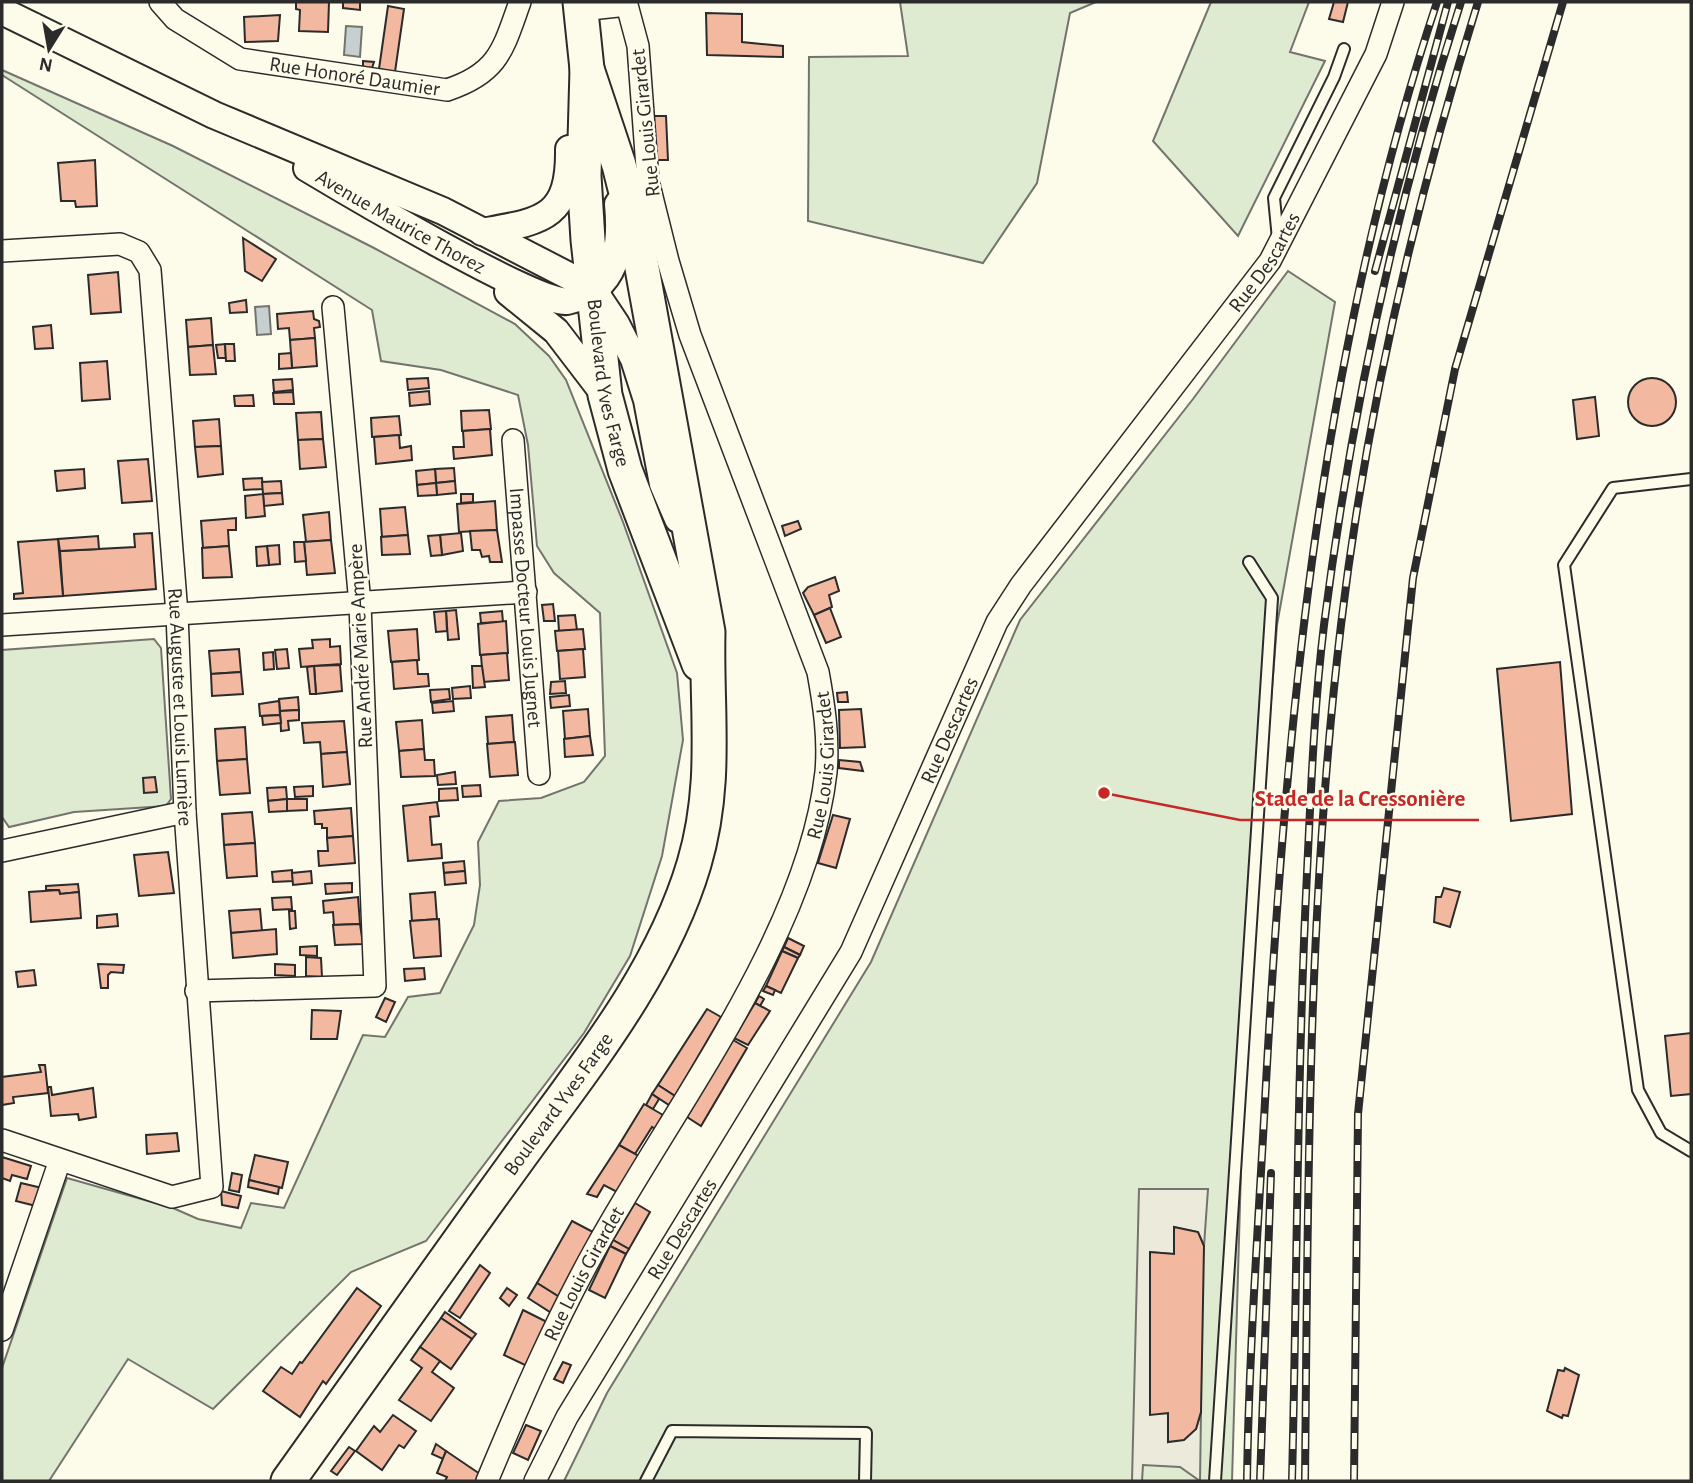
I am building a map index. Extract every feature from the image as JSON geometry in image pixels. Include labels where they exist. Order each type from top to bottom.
[{"type":"main road","name":"Boulevard Yves Farge","points":[[580,6],[587,69],[584,176],[592,288],[605,395],[625,470],[707,680]]},
{"type":"main road","name":"Boulevard Yves Farge","points":[[288,1481],[572,1085],[654,959],[678,907],[694,863],[703,823],[711,738],[707,680],[708,632],[634,224],[587,69]]},
{"type":"street","name":"Rue Honoré Daumier","points":[[160,2],[175,19],[240,60],[447,90],[472,82],[501,55],[520,2]]},
{"type":"street","name":"Rue Descartes","points":[[535,1481],[567,1417],[851,953],[997,622],[1021,585],[1270,261],[1376,54],[1393,2]]},
{"type":"street","name":"Rue Louis Girardet","points":[[487,1481],[596,1247],[739,1004],[782,919],[800,877],[826,772],[826,720],[818,672],[690,335],[668,261],[648,181],[638,46],[627,5],[580,6]]},
{"type":"street","name":"Avenue Maurice Thorez","points":[[2,11],[215,115],[413,198],[592,288],[616,324],[634,359],[648,400],[663,484],[692,553]]},
{"type":"street","points":[[482,232],[536,222],[562,200],[569,174],[569,138],[587,69]]},
{"type":"street","name":"Avenue Maurice Thorez","points":[[215,115],[419,233],[547,299],[566,302],[604,281],[612,270],[621,233],[611,143]]},
{"type":"street","points":[[419,233],[515,297],[556,331],[605,395]]},
{"type":"street","name":"Rue Auguste et Louis Lumière","points":[[2,251],[120,244],[139,252],[150,270],[177,614],[185,811],[212,1187],[172,1197],[60,1160]]},
{"type":"street","name":"Rue André Marie Ampère","points":[[196,991],[375,986],[360,604],[333,307]]},
{"type":"street","name":"Impasse Docteur Louis Jugnet","points":[[513,440],[539,774]]},
{"type":"street","points":[[2,625],[526,592]]},
{"type":"street","points":[[2,852],[185,811]]},
{"type":"street","points":[[2,1140],[60,1160],[2,1330]]},
{"type":"lane","points":[[1279,246],[1274,198],[1334,77],[1344,49]]},
{"type":"lane","points":[[1691,479],[1613,488],[1564,565],[1638,1090],[1661,1133],[1691,1151]]},
{"type":"lane","points":[[1215,1481],[1272,598],[1249,562]]},
{"type":"lane","points":[[646,1481],[672,1431],[866,1433],[865,1481]]},
{"type":"green space","points":[[900,2],[1096,2],[1070,13],[1037,183],[983,263],[808,221],[809,57],[908,56]]},
{"type":"green space","points":[[1211,2],[1309,2],[1290,52],[1325,61],[1238,236],[1153,141]]},
{"type":"green space","points":[[2,70],[173,146],[374,248],[515,324],[549,356],[566,380],[623,522],[677,673],[683,740],[662,856],[630,956],[584,1033],[426,1241],[351,1272],[213,1409],[128,1359],[49,1481],[2,1481],[2,1368],[67,1178],[173,1208],[198,1219],[241,1228],[251,1203],[284,1208],[363,1035],[385,1037],[408,997],[440,993],[474,925],[480,885],[478,842],[499,801],[541,798],[584,782],[605,756],[600,613],[554,573],[537,546],[528,445],[518,395],[441,370],[381,361],[372,310],[2,75]]},
{"type":"green space","points":[[1288,271],[1335,302],[1277,625],[1245,1031],[1232,1481],[564,1481],[607,1393],[871,962],[1020,620],[1193,399]]},
{"type":"green space","points":[[154,639],[161,648],[171,799],[166,806],[74,812],[9,827],[2,817],[2,650]]},
{"type":"shaded area","points":[[346,26],[362,27],[360,57],[344,55]]},
{"type":"shaded area","points":[[269,306],[271,334],[257,335],[255,307]]},
{"type":"shaded area","points":[[1139,1189],[1208,1189],[1204,1246],[1198,1232],[1174,1227],[1174,1254],[1150,1252],[1150,1414],[1168,1413],[1168,1442],[1196,1429],[1201,1412],[1200,1481],[1180,1467],[1143,1465],[1142,1481],[1132,1481]]},
{"type":"building","points":[[296,2],[329,2],[328,32],[299,31],[300,10],[296,9]]},
{"type":"building","points":[[343,2],[360,2],[360,10],[343,8]]},
{"type":"building","points":[[1334,2],[1348,2],[1343,22],[1329,19]]},
{"type":"building","points":[[388,6],[404,9],[395,72],[379,69]]},
{"type":"building","points":[[706,13],[742,14],[742,42],[783,46],[783,57],[707,55]]},
{"type":"building","points":[[280,15],[278,41],[245,42],[244,17]]},
{"type":"building","points":[[363,61],[374,62],[372,68],[363,67]]},
{"type":"building","points":[[651,116],[666,116],[668,160],[653,160]]},
{"type":"building","points":[[95,160],[97,206],[76,207],[75,201],[61,201],[58,163]]},
{"type":"building","points":[[243,238],[276,259],[262,281],[245,271]]},
{"type":"building","points":[[118,272],[121,312],[91,314],[88,275]]},
{"type":"building","points":[[246,300],[247,312],[230,313],[229,303]]},
{"type":"building","points":[[313,311],[314,319],[319,321],[320,327],[314,328],[315,338],[290,340],[289,328],[278,329],[277,314]]},
{"type":"building","points":[[211,318],[213,345],[188,347],[186,320]]},
{"type":"building","points":[[51,325],[53,348],[35,349],[33,327]]},
{"type":"building","points":[[315,338],[317,366],[292,368],[290,340]]},
{"type":"building","points":[[225,344],[226,358],[218,358],[216,345]]},
{"type":"building","points":[[225,344],[234,344],[235,361],[226,361]]},
{"type":"building","points":[[213,345],[216,374],[190,375],[188,347]]},
{"type":"building","points":[[291,353],[292,368],[279,369],[279,354]]},
{"type":"building","points":[[107,361],[110,399],[82,401],[80,363]]},
{"type":"building","points":[[428,378],[429,388],[408,390],[407,379]]},
{"type":"building","points":[[1652,378],[1669,385],[1676,402],[1669,419],[1652,426],[1635,419],[1628,402],[1635,385]]},
{"type":"building","points":[[292,379],[293,390],[274,392],[273,380]]},
{"type":"building","points":[[429,391],[430,404],[410,406],[409,393]]},
{"type":"building","points":[[293,392],[294,404],[274,404],[273,393]]},
{"type":"building","points":[[253,395],[254,406],[235,406],[234,396]]},
{"type":"building","points":[[1595,397],[1599,436],[1577,439],[1573,400]]},
{"type":"building","points":[[489,410],[491,429],[462,431],[461,411]]},
{"type":"building","points":[[321,412],[323,439],[298,440],[296,413]]},
{"type":"building","points":[[399,416],[401,435],[372,437],[371,418]]},
{"type":"building","points":[[219,419],[221,446],[195,447],[193,421]]},
{"type":"building","points":[[490,429],[492,455],[454,459],[453,447],[464,447],[463,431]]},
{"type":"building","points":[[399,435],[400,448],[411,446],[412,460],[376,464],[374,437]]},
{"type":"building","points":[[323,439],[326,467],[300,469],[298,440]]},
{"type":"building","points":[[221,446],[223,474],[198,477],[195,447]]},
{"type":"building","points":[[148,459],[152,501],[122,503],[118,461]]},
{"type":"building","points":[[454,468],[455,481],[436,483],[435,469]]},
{"type":"building","points":[[84,469],[85,488],[57,491],[55,471]]},
{"type":"building","points":[[435,469],[436,483],[417,485],[416,471]]},
{"type":"building","points":[[262,478],[263,489],[244,490],[243,479]]},
{"type":"building","points":[[281,481],[282,493],[263,494],[262,482]]},
{"type":"building","points":[[455,481],[456,493],[437,495],[436,483]]},
{"type":"building","points":[[436,483],[437,495],[418,496],[417,485]]},
{"type":"building","points":[[282,493],[283,504],[264,506],[263,494]]},
{"type":"building","points":[[263,494],[265,516],[246,518],[245,496]]},
{"type":"building","points":[[461,494],[473,494],[473,502],[461,503]]},
{"type":"building","points":[[495,501],[497,530],[459,532],[457,504]]},
{"type":"building","points":[[405,507],[408,535],[382,537],[380,509]]},
{"type":"building","points":[[329,512],[331,540],[306,542],[303,515]]},
{"type":"building","points":[[236,518],[236,530],[228,530],[229,546],[203,548],[201,521]]},
{"type":"building","points":[[798,521],[801,529],[785,536],[782,526]]},
{"type":"building","points":[[497,530],[502,562],[490,562],[489,556],[482,557],[480,550],[472,550],[470,531]]},
{"type":"building","points":[[152,533],[156,589],[63,596],[60,551],[135,547],[134,534]]},
{"type":"building","points":[[461,533],[463,551],[442,555],[440,535]]},
{"type":"building","points":[[408,535],[410,554],[382,555],[381,537]]},
{"type":"building","points":[[440,535],[442,555],[431,556],[428,536]]},
{"type":"building","points":[[98,536],[99,549],[60,551],[58,539]]},
{"type":"building","points":[[58,539],[63,596],[14,599],[14,594],[23,593],[18,542]]},
{"type":"building","points":[[331,540],[335,573],[307,575],[304,542]]},
{"type":"building","points":[[294,542],[304,542],[306,561],[295,562]]},
{"type":"building","points":[[279,545],[280,564],[269,565],[267,546]]},
{"type":"building","points":[[229,546],[232,577],[203,578],[202,548]]},
{"type":"building","points":[[267,546],[269,565],[257,566],[256,547]]},
{"type":"building","points":[[835,577],[839,591],[829,595],[832,607],[814,615],[803,593],[808,587]]},
{"type":"building","points":[[553,604],[555,621],[544,621],[542,605]]},
{"type":"building","points":[[830,608],[841,637],[826,643],[814,615]]},
{"type":"building","points":[[456,610],[459,639],[448,640],[446,611]]},
{"type":"building","points":[[446,611],[447,631],[436,632],[434,612]]},
{"type":"building","points":[[502,611],[503,622],[481,623],[480,613]]},
{"type":"building","points":[[575,615],[577,630],[559,631],[558,616]]},
{"type":"building","points":[[506,621],[508,653],[480,655],[478,624]]},
{"type":"building","points":[[417,629],[419,660],[391,662],[388,631]]},
{"type":"building","points":[[583,629],[585,649],[557,651],[555,631]]},
{"type":"building","points":[[330,639],[330,647],[340,646],[341,664],[301,667],[299,649],[313,648],[312,640]]},
{"type":"building","points":[[239,649],[241,672],[211,674],[209,651]]},
{"type":"building","points":[[287,649],[289,668],[277,669],[275,650]]},
{"type":"building","points":[[583,649],[585,677],[560,679],[558,651]]},
{"type":"building","points":[[273,652],[274,669],[264,670],[263,653]]},
{"type":"building","points":[[507,653],[509,680],[483,682],[481,655]]},
{"type":"building","points":[[417,660],[418,674],[428,674],[429,686],[394,689],[392,662]]},
{"type":"building","points":[[1560,662],[1572,814],[1511,821],[1497,669]]},
{"type":"building","points":[[340,665],[342,691],[316,694],[314,666]]},
{"type":"building","points":[[314,666],[316,694],[310,694],[307,667]]},
{"type":"building","points":[[472,666],[482,666],[485,687],[473,688]]},
{"type":"building","points":[[241,672],[243,694],[212,696],[211,674]]},
{"type":"building","points":[[565,681],[566,693],[550,694],[551,682]]},
{"type":"building","points":[[470,686],[471,698],[453,699],[452,688]]},
{"type":"building","points":[[449,689],[450,699],[431,702],[430,690]]},
{"type":"building","points":[[847,692],[848,702],[838,702],[837,693]]},
{"type":"building","points":[[569,695],[570,706],[551,708],[550,697]]},
{"type":"building","points":[[298,697],[299,710],[280,711],[279,699]]},
{"type":"building","points":[[279,701],[280,715],[260,716],[259,704]]},
{"type":"building","points":[[453,701],[454,711],[433,713],[432,703]]},
{"type":"building","points":[[588,709],[590,736],[565,739],[563,711]]},
{"type":"building","points":[[861,709],[865,747],[840,748],[839,710]]},
{"type":"building","points":[[299,710],[299,720],[288,721],[289,730],[281,731],[280,711]]},
{"type":"building","points":[[280,715],[281,723],[263,725],[262,716]]},
{"type":"building","points":[[512,715],[514,742],[488,744],[486,717]]},
{"type":"building","points":[[422,720],[424,749],[399,751],[396,722]]},
{"type":"building","points":[[344,721],[347,752],[321,754],[320,742],[304,743],[302,723]]},
{"type":"building","points":[[245,727],[247,759],[217,761],[215,729]]},
{"type":"building","points":[[590,736],[593,755],[565,757],[564,739]]},
{"type":"building","points":[[515,742],[518,775],[490,777],[487,744]]},
{"type":"building","points":[[424,749],[425,760],[434,760],[435,776],[401,777],[399,751]]},
{"type":"building","points":[[347,752],[350,784],[323,787],[321,754]]},
{"type":"building","points":[[247,759],[250,793],[220,795],[217,761]]},
{"type":"building","points":[[839,760],[860,762],[863,771],[839,768]]},
{"type":"building","points":[[455,772],[456,784],[438,785],[437,775]]},
{"type":"building","points":[[155,777],[157,792],[144,793],[143,778]]},
{"type":"building","points":[[480,785],[481,796],[463,797],[462,786]]},
{"type":"building","points":[[313,786],[313,796],[295,797],[294,787]]},
{"type":"building","points":[[286,787],[287,799],[268,801],[267,788]]},
{"type":"building","points":[[457,788],[458,800],[439,801],[439,789]]},
{"type":"building","points":[[287,799],[287,811],[269,812],[268,801]]},
{"type":"building","points":[[287,799],[307,799],[307,810],[287,811]]},
{"type":"building","points":[[437,802],[439,816],[430,817],[432,845],[441,844],[442,858],[408,861],[403,806]]},
{"type":"building","points":[[351,808],[353,836],[327,838],[327,828],[322,828],[322,824],[315,824],[314,811]]},
{"type":"building","points":[[252,812],[255,843],[224,845],[222,814]]},
{"type":"building","points":[[833,815],[850,819],[836,868],[818,863]]},
{"type":"building","points":[[353,836],[355,863],[319,866],[318,851],[328,851],[327,838]]},
{"type":"building","points":[[255,843],[257,876],[227,878],[224,845]]},
{"type":"building","points":[[168,852],[174,893],[139,896],[134,855]]},
{"type":"building","points":[[464,861],[465,871],[444,873],[443,863]]},
{"type":"building","points":[[292,870],[293,881],[273,882],[272,872]]},
{"type":"building","points":[[311,871],[312,883],[293,885],[292,873]]},
{"type":"building","points":[[465,871],[466,883],[445,885],[444,873]]},
{"type":"building","points":[[352,883],[352,892],[326,894],[325,884]]},
{"type":"building","points":[[78,884],[79,892],[60,894],[59,890],[46,890],[46,886]]},
{"type":"building","points":[[1444,888],[1460,892],[1450,927],[1434,922],[1436,897],[1441,897]]},
{"type":"building","points":[[59,890],[60,894],[79,892],[81,918],[31,922],[29,892]]},
{"type":"building","points":[[435,892],[437,919],[412,921],[410,894]]},
{"type":"building","points":[[291,897],[292,909],[273,910],[272,898]]},
{"type":"building","points":[[358,897],[360,924],[334,925],[333,912],[324,913],[323,901]]},
{"type":"building","points":[[260,909],[262,931],[231,933],[229,911]]},
{"type":"building","points":[[289,911],[295,911],[296,928],[290,929]]},
{"type":"building","points":[[117,914],[118,926],[97,928],[97,916]]},
{"type":"building","points":[[439,919],[441,956],[414,958],[410,921]]},
{"type":"building","points":[[360,924],[363,944],[335,945],[333,925]]},
{"type":"building","points":[[276,929],[277,954],[233,958],[231,933]]},
{"type":"building","points":[[788,938],[804,946],[800,955],[784,947]]},
{"type":"building","points":[[317,946],[317,956],[300,955],[300,947]]},
{"type":"building","points":[[784,947],[800,955],[798,958],[782,951]]},
{"type":"building","points":[[782,951],[798,958],[781,993],[766,986]]},
{"type":"building","points":[[306,957],[321,958],[322,977],[306,976]]},
{"type":"building","points":[[98,964],[124,965],[123,973],[111,972],[108,975],[108,988],[101,988]]},
{"type":"building","points":[[275,964],[295,965],[295,976],[275,975]]},
{"type":"building","points":[[424,968],[425,979],[405,981],[404,969]]},
{"type":"building","points":[[34,970],[36,985],[18,987],[16,972]]},
{"type":"building","points":[[766,986],[775,990],[773,995],[763,991]]},
{"type":"building","points":[[759,996],[764,999],[760,1006],[755,1003]]},
{"type":"building","points":[[385,998],[395,1002],[386,1022],[376,1017]]},
{"type":"building","points":[[755,1003],[770,1011],[748,1045],[734,1038]]},
{"type":"building","points":[[707,1009],[721,1017],[675,1096],[658,1085]]},
{"type":"building","points":[[312,1010],[341,1011],[337,1039],[311,1039]]},
{"type":"building","points":[[1691,1033],[1691,1094],[1671,1096],[1665,1036]]},
{"type":"building","points":[[733,1040],[747,1048],[701,1126],[687,1117]]},
{"type":"building","points":[[39,1065],[45,1065],[48,1093],[13,1097],[14,1103],[2,1105],[2,1077],[41,1072]]},
{"type":"building","points":[[658,1085],[675,1096],[669,1105],[652,1094]]},
{"type":"building","points":[[48,1087],[51,1087],[52,1095],[93,1088],[96,1117],[79,1120],[78,1114],[51,1116]]},
{"type":"building","points":[[652,1094],[659,1099],[653,1109],[646,1105]]},
{"type":"building","points":[[644,1104],[663,1115],[635,1154],[619,1145]]},
{"type":"building","points":[[177,1133],[179,1151],[147,1154],[146,1135]]},
{"type":"building","points":[[619,1145],[639,1156],[617,1192],[604,1185],[597,1197],[587,1194]]},
{"type":"building","points":[[255,1155],[288,1162],[282,1188],[249,1180]]},
{"type":"building","points":[[2,1157],[31,1166],[27,1179],[12,1175],[10,1181],[2,1178]]},
{"type":"building","points":[[232,1173],[242,1175],[239,1192],[229,1190]]},
{"type":"building","points":[[249,1180],[279,1187],[278,1194],[248,1187]]},
{"type":"building","points":[[21,1183],[42,1188],[36,1206],[16,1201]]},
{"type":"building","points":[[221,1191],[241,1196],[238,1208],[222,1205]]},
{"type":"building","points":[[635,1203],[650,1212],[629,1249],[613,1240]]},
{"type":"building","points":[[572,1221],[593,1232],[561,1298],[537,1283]]},
{"type":"building","points":[[1174,1227],[1198,1232],[1204,1246],[1201,1412],[1196,1429],[1184,1440],[1168,1442],[1168,1413],[1150,1415],[1150,1252],[1174,1254]]},
{"type":"building","points":[[613,1240],[629,1249],[626,1254],[610,1246]]},
{"type":"building","points":[[610,1246],[626,1254],[605,1298],[589,1290]]},
{"type":"building","points":[[480,1265],[490,1273],[460,1318],[449,1311]]},
{"type":"building","points":[[537,1283],[561,1298],[553,1314],[528,1298]]},
{"type":"building","points":[[357,1288],[381,1306],[326,1384],[323,1381],[300,1417],[263,1391],[281,1367],[292,1374]]},
{"type":"building","points":[[507,1288],[517,1295],[509,1306],[500,1298]]},
{"type":"building","points":[[523,1310],[549,1323],[529,1367],[504,1355]]},
{"type":"building","points":[[445,1312],[476,1334],[472,1339],[441,1318]]},
{"type":"building","points":[[441,1318],[472,1339],[451,1369],[420,1347]]},
{"type":"building","points":[[420,1347],[440,1361],[432,1372],[454,1388],[431,1421],[399,1400],[422,1368],[411,1360]]},
{"type":"building","points":[[563,1362],[571,1365],[563,1383],[554,1379]]},
{"type":"building","points":[[1565,1368],[1579,1375],[1568,1416],[1563,1415],[1562,1418],[1547,1411],[1558,1370],[1564,1371]]},
{"type":"building","points":[[393,1415],[416,1431],[404,1448],[399,1445],[382,1470],[356,1451],[374,1426],[380,1432]]},
{"type":"building","points":[[526,1425],[541,1431],[528,1460],[513,1453]]},
{"type":"building","points":[[436,1444],[446,1451],[443,1459],[432,1454]]},
{"type":"building","points":[[349,1447],[355,1451],[337,1475],[331,1471]]},
{"type":"building","points":[[446,1451],[480,1474],[476,1481],[445,1481],[447,1477],[437,1473]]},
{"type":"railway","points":[[1247,1481],[1252,1332],[1274,946],[1298,672],[1337,401],[1364,266],[1397,133],[1437,2]]},
{"type":"railway","points":[[1375,271],[1448,2]]},
{"type":"railway","points":[[1292,1481],[1304,949],[1313,749],[1324,625],[1348,467],[1378,310],[1416,155],[1461,2]]},
{"type":"railway","points":[[1305,1481],[1315,946],[1321,838],[1341,625],[1364,467],[1395,310],[1434,155],[1478,2]]},
{"type":"railway","points":[[1354,1481],[1358,1114],[1413,578],[1455,369],[1563,2]]},
{"type":"railway","points":[[1260,1481],[1271,1173]]},
{"type":"place","name":"Stade de la Cressonière","points":[[1104,793]]}]
